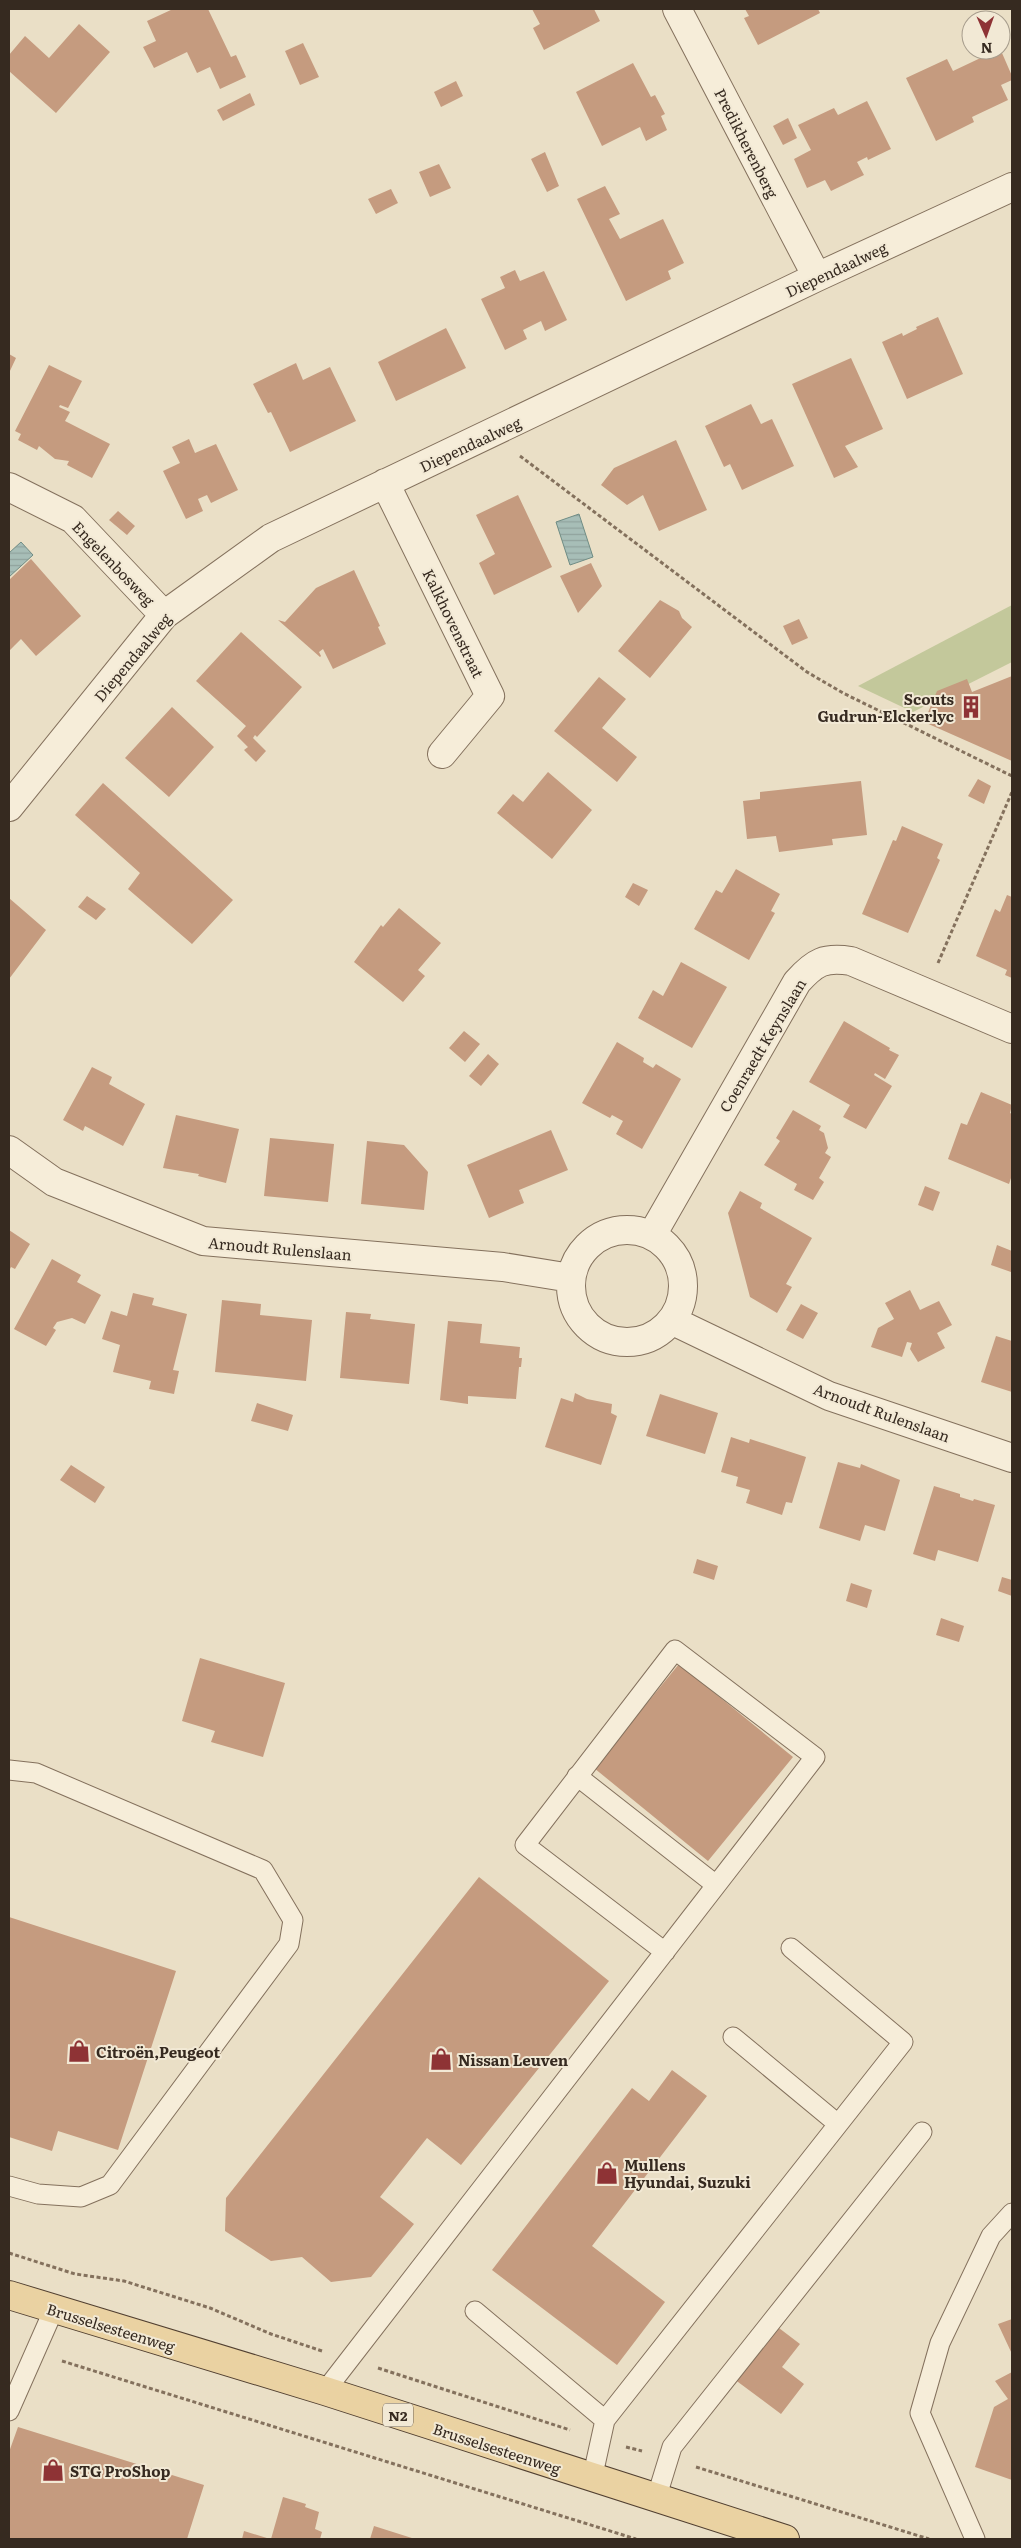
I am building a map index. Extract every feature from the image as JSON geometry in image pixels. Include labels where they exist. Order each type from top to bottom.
[{"type":"main road","name":"Brusselsesteenweg","points":[[9,2295],[325,2391],[592,2479],[785,2539]]},
{"type":"street","name":"Predikherenberg","points":[[677,9],[817,277]]},
{"type":"street","name":"Diependaalweg","points":[[9,807],[164,615],[271,538],[384,483],[491,435],[817,277],[1012,187]]},
{"type":"street","name":"Kalkhovenstraat","points":[[384,483],[490,696],[442,754]]},
{"type":"street","name":"Engelenbosweg","points":[[9,487],[74,519],[164,615]]},
{"type":"street","name":"Coenraedt Keynslaan","points":[[652,1235],[797,982],[811,966],[831,958],[851,961],[1012,1029]]},
{"type":"street","name":"Arnoudt Rulenslaan","points":[[9,1150],[54,1182],[202,1242],[503,1267],[571,1278]]},
{"type":"street","points":[[617,1230],[635,1230],[652,1235],[666,1244],[677,1257],[683,1273],[682,1298],[672,1321],[659,1334],[642,1341],[623,1343],[605,1338],[589,1328],[578,1314],[571,1297],[571,1278],[576,1261],[586,1247],[601,1236],[617,1230]]},
{"type":"street","name":"Arnoudt Rulenslaan","points":[[672,1321],[829,1396],[1012,1458]]},
{"type":"lane","points":[[325,2391],[665,1952],[716,1885],[815,1758],[675,1650],[525,1845],[665,1952]]},
{"type":"lane","points":[[9,1770],[36,1773],[263,1870],[293,1920],[289,1944],[110,2185],[81,2198],[38,2194],[9,2186]]},
{"type":"lane","points":[[577,1776],[716,1885]]},
{"type":"lane","points":[[592,2479],[605,2420],[903,2042],[791,1948]]},
{"type":"lane","points":[[733,2037],[838,2124]]},
{"type":"lane","points":[[656,2499],[672,2447],[922,2132]]},
{"type":"lane","points":[[975,2539],[920,2413],[940,2343],[991,2236],[1012,2213]]},
{"type":"lane","points":[[9,2411],[54,2309]]},
{"type":"lane","points":[[475,2311],[605,2420]]},
{"type":"path","points":[[491,435],[807,672],[843,693],[1012,776]]},
{"type":"path","points":[[925,992],[1012,792]]},
{"type":"path","points":[[9,2253],[75,2274],[124,2281],[210,2308],[270,2334],[601,2439],[929,2539]]},
{"type":"path","points":[[34,2352],[636,2539]]},
{"type":"green space","points":[[1012,605],[1012,662],[913,712],[858,686]]},
{"type":"water","points":[[579,514],[593,557],[570,565],[556,522]]},
{"type":"water","points":[[21,542],[33,555],[9,577],[9,553]]},
{"type":"building","points":[[173,9],[208,9],[231,57],[236,55],[246,77],[220,89],[210,67],[197,73],[187,52],[154,68],[143,47],[156,41],[147,21]]},
{"type":"building","points":[[532,9],[594,9],[600,21],[544,50],[533,28],[540,24]]},
{"type":"building","points":[[745,9],[818,9],[820,13],[758,45],[744,18],[749,16]]},
{"type":"building","points":[[79,24],[110,52],[56,113],[9,71],[9,55],[25,36],[49,58]]},
{"type":"building","points":[[303,43],[319,77],[300,85],[285,51]]},
{"type":"building","points":[[947,59],[953,71],[976,60],[1005,60],[1012,80],[1001,85],[1008,100],[972,117],[974,122],[936,141],[906,78]]},
{"type":"building","points":[[633,63],[651,97],[655,95],[665,114],[661,116],[667,130],[646,141],[640,127],[602,146],[576,92]]},
{"type":"building","points":[[456,81],[463,96],[441,107],[434,92]]},
{"type":"building","points":[[250,93],[255,105],[223,121],[217,110]]},
{"type":"building","points":[[867,101],[891,149],[868,160],[867,157],[857,162],[864,175],[831,191],[825,180],[807,188],[794,159],[811,150],[798,125],[834,108],[838,115]]},
{"type":"building","points":[[788,118],[797,138],[783,145],[773,126]]},
{"type":"building","points":[[545,152],[559,186],[547,192],[531,159]]},
{"type":"building","points":[[439,164],[451,188],[430,197],[419,172]]},
{"type":"building","points":[[605,186],[620,214],[609,219],[620,239],[663,219],[684,263],[668,271],[671,279],[626,301],[577,199]]},
{"type":"building","points":[[391,189],[398,203],[376,214],[368,199]]},
{"type":"building","points":[[515,270],[520,281],[544,271],[567,320],[545,331],[541,321],[523,330],[527,339],[505,350],[481,299],[505,288],[500,277]]},
{"type":"building","points":[[938,317],[963,374],[907,399],[882,342],[902,333],[903,336],[917,329],[916,327]]},
{"type":"building","points":[[446,328],[466,368],[396,401],[378,362]]},
{"type":"building","points":[[9,354],[16,358],[9,373]]},
{"type":"building","points":[[851,358],[883,429],[845,446],[858,467],[834,478],[792,384]]},
{"type":"building","points":[[296,363],[303,380],[330,367],[356,421],[290,452],[271,412],[268,413],[253,384]]},
{"type":"building","points":[[49,365],[82,381],[68,408],[60,405],[59,407],[70,412],[65,421],[110,444],[92,478],[67,465],[69,461],[55,459],[39,446],[37,450],[18,440],[21,434],[15,431]]},
{"type":"building","points":[[751,404],[761,424],[772,419],[794,466],[742,490],[730,464],[724,467],[705,426]]},
{"type":"building","points":[[189,439],[195,453],[216,444],[238,490],[211,503],[207,495],[198,499],[203,511],[186,519],[163,471],[180,463],[172,447]]},
{"type":"building","points":[[676,440],[707,510],[659,531],[643,495],[627,505],[601,485],[614,468]]},
{"type":"building","points":[[518,495],[552,567],[494,595],[479,563],[495,554],[476,515]]},
{"type":"building","points":[[118,511],[135,526],[127,535],[109,520]]},
{"type":"building","points":[[31,559],[81,616],[36,656],[21,639],[9,651],[9,580]]},
{"type":"building","points":[[591,563],[602,586],[578,613],[560,576]]},
{"type":"building","points":[[354,570],[380,626],[378,627],[386,644],[333,669],[323,649],[319,652],[320,657],[278,620],[285,622],[316,588]]},
{"type":"building","points":[[660,600],[679,611],[682,618],[692,627],[650,678],[618,651]]},
{"type":"building","points":[[799,619],[808,638],[792,645],[783,626]]},
{"type":"building","points":[[241,632],[302,687],[257,737],[255,735],[253,738],[266,751],[256,762],[244,750],[248,747],[237,736],[246,726],[196,681]]},
{"type":"building","name":"Scouts Gudrun-Elckerlyc","points":[[1012,676],[1012,761],[924,722],[937,691],[967,679],[972,692]]},
{"type":"building","points":[[599,677],[626,699],[602,728],[637,757],[617,782],[554,731]]},
{"type":"building","points":[[172,707],[214,747],[169,797],[125,758]]},
{"type":"building","points":[[548,772],[592,810],[552,859],[497,813],[513,794],[523,802]]},
{"type":"building","points":[[978,779],[991,786],[984,804],[968,796]]},
{"type":"building","points":[[861,781],[867,835],[832,839],[833,845],[779,852],[776,836],[747,839],[743,801],[760,799],[760,792]]},
{"type":"building","points":[[103,783],[233,900],[192,944],[128,889],[140,873],[75,815]]},
{"type":"building","points":[[902,826],[943,844],[937,858],[940,860],[908,933],[862,914],[893,840],[896,841]]},
{"type":"building","points":[[736,869],[780,894],[771,911],[775,913],[749,960],[694,929],[716,890],[722,893]]},
{"type":"building","points":[[633,883],[648,890],[639,906],[625,897]]},
{"type":"building","points":[[1007,895],[1012,897],[1012,978],[1005,975],[1007,970],[976,956],[995,909],[1000,912]]},
{"type":"building","points":[[87,896],[106,909],[96,920],[78,907]]},
{"type":"building","points":[[9,898],[46,930],[9,979]]},
{"type":"building","points":[[399,908],[441,943],[418,970],[425,976],[403,1002],[354,962],[381,925],[383,927]]},
{"type":"building","points":[[681,962],[727,987],[692,1048],[638,1018],[653,990],[663,996]]},
{"type":"building","points":[[844,1021],[899,1055],[885,1079],[875,1073],[874,1075],[892,1086],[866,1129],[843,1117],[850,1105],[809,1082]]},
{"type":"building","points":[[464,1031],[480,1044],[465,1062],[449,1048]]},
{"type":"building","points":[[617,1042],[644,1058],[643,1062],[653,1068],[656,1064],[681,1079],[642,1149],[616,1134],[623,1121],[612,1115],[610,1118],[582,1103]]},
{"type":"building","points":[[488,1054],[499,1064],[481,1086],[469,1076]]},
{"type":"building","points":[[92,1067],[112,1077],[109,1084],[145,1104],[123,1146],[85,1126],[83,1131],[63,1120]]},
{"type":"building","points":[[981,1092],[1012,1105],[1010,1113],[1012,1114],[1012,1175],[1009,1184],[948,1159],[961,1123],[967,1125]]},
{"type":"building","points":[[793,1110],[821,1126],[819,1130],[824,1133],[828,1148],[825,1153],[831,1157],[819,1178],[824,1182],[813,1200],[794,1190],[797,1184],[764,1165],[780,1141],[776,1138]]},
{"type":"building","points":[[176,1115],[239,1129],[226,1183],[198,1176],[199,1174],[163,1168]]},
{"type":"building","points":[[551,1130],[568,1170],[519,1190],[524,1203],[489,1218],[467,1165]]},
{"type":"building","points":[[270,1138],[334,1144],[328,1202],[264,1196]]},
{"type":"building","points":[[367,1141],[404,1145],[428,1172],[424,1210],[361,1204]]},
{"type":"building","points":[[925,1186],[940,1192],[933,1211],[918,1205]]},
{"type":"building","points":[[740,1191],[762,1203],[760,1208],[812,1238],[786,1284],[792,1287],[777,1313],[750,1297],[728,1213]]},
{"type":"building","points":[[9,1230],[30,1244],[15,1269],[11,1267],[9,1271]]},
{"type":"building","points":[[997,1245],[1012,1251],[1011,1272],[991,1265]]},
{"type":"building","points":[[52,1259],[81,1275],[77,1282],[101,1295],[85,1324],[72,1318],[57,1322],[53,1328],[56,1330],[46,1346],[14,1329]]},
{"type":"building","points":[[910,1290],[920,1310],[939,1301],[952,1325],[937,1333],[945,1348],[918,1362],[910,1349],[912,1343],[907,1342],[902,1357],[871,1347],[878,1328],[894,1319],[885,1303]]},
{"type":"building","points":[[133,1293],[154,1298],[152,1305],[187,1314],[173,1370],[179,1371],[174,1394],[149,1389],[151,1381],[113,1372],[120,1345],[102,1339],[111,1311],[127,1316]]},
{"type":"building","points":[[222,1300],[261,1304],[260,1315],[312,1320],[306,1381],[215,1372]]},
{"type":"building","points":[[801,1304],[818,1313],[803,1339],[786,1330]]},
{"type":"building","points":[[346,1312],[371,1314],[370,1319],[415,1324],[409,1384],[340,1378]]},
{"type":"building","points":[[448,1321],[482,1324],[480,1343],[520,1347],[519,1358],[522,1358],[521,1367],[519,1367],[516,1399],[468,1396],[468,1404],[440,1400]]},
{"type":"building","points":[[996,1336],[1012,1341],[1012,1392],[981,1382]]},
{"type":"building","points":[[575,1393],[587,1399],[612,1404],[611,1413],[617,1416],[601,1465],[545,1447],[561,1398],[573,1402]]},
{"type":"building","points":[[660,1394],[718,1413],[705,1454],[646,1436]]},
{"type":"building","points":[[257,1403],[293,1415],[288,1431],[251,1421]]},
{"type":"building","points":[[731,1437],[749,1443],[750,1439],[806,1457],[792,1503],[786,1502],[782,1515],[746,1503],[750,1490],[736,1486],[738,1477],[721,1472]]},
{"type":"building","points":[[838,1462],[860,1468],[861,1464],[900,1480],[885,1531],[865,1525],[860,1541],[819,1528]]},
{"type":"building","points":[[71,1465],[105,1487],[95,1503],[60,1480]]},
{"type":"building","points":[[934,1486],[960,1494],[960,1497],[995,1505],[978,1562],[938,1550],[935,1561],[913,1554]]},
{"type":"building","points":[[697,1559],[718,1566],[714,1580],[693,1573]]},
{"type":"building","points":[[1002,1577],[1012,1580],[1012,1596],[998,1591]]},
{"type":"building","points":[[851,1583],[872,1590],[867,1608],[846,1601]]},
{"type":"building","points":[[941,1618],[964,1626],[959,1642],[936,1635]]},
{"type":"building","points":[[200,1658],[285,1683],[263,1757],[211,1742],[215,1731],[182,1721]]},
{"type":"building","points":[[679,1664],[793,1757],[708,1861],[594,1768]]},
{"type":"building","name":"Nissan Leuven","points":[[479,1877],[609,1981],[461,2165],[427,2138],[380,2197],[414,2224],[371,2277],[331,2282],[302,2257],[271,2261],[225,2231],[226,2198]]},
{"type":"building","name":"Citroën,Peugeot","points":[[9,1917],[176,1971],[118,2150],[58,2131],[52,2151],[9,2137]]},
{"type":"building","name":"Mullens Hyundai, Suzuki","points":[[672,2070],[707,2096],[592,2246],[665,2302],[617,2365],[492,2270],[632,2088],[649,2101]]},
{"type":"building","points":[[1012,2319],[1012,2354],[998,2324]]},
{"type":"building","points":[[775,2325],[800,2344],[782,2367],[804,2384],[781,2414],[734,2379]]},
{"type":"building","points":[[1012,2372],[1012,2480],[975,2467],[994,2407],[1008,2399],[995,2381]]},
{"type":"building","points":[[18,2427],[204,2485],[187,2539],[9,2539],[9,2452]]},
{"type":"building","points":[[283,2497],[306,2504],[305,2507],[319,2512],[315,2529],[322,2532],[320,2539],[271,2539]]},
{"type":"building","points":[[374,2526],[415,2539],[370,2539]]},
{"type":"building","points":[[244,2531],[270,2539],[242,2539]]},
{"type":"place","name":"Scouts Gudrun-Elckerlyc","points":[[971,707]]},
{"type":"place","name":"Citroën,Peugeot","points":[[79,2051]]},
{"type":"place","name":"Nissan Leuven","points":[[441,2059]]},
{"type":"place","name":"Mullens Hyundai, Suzuki","points":[[607,2173]]},
{"type":"place","name":"STG ProShop","points":[[53,2470]]}]
